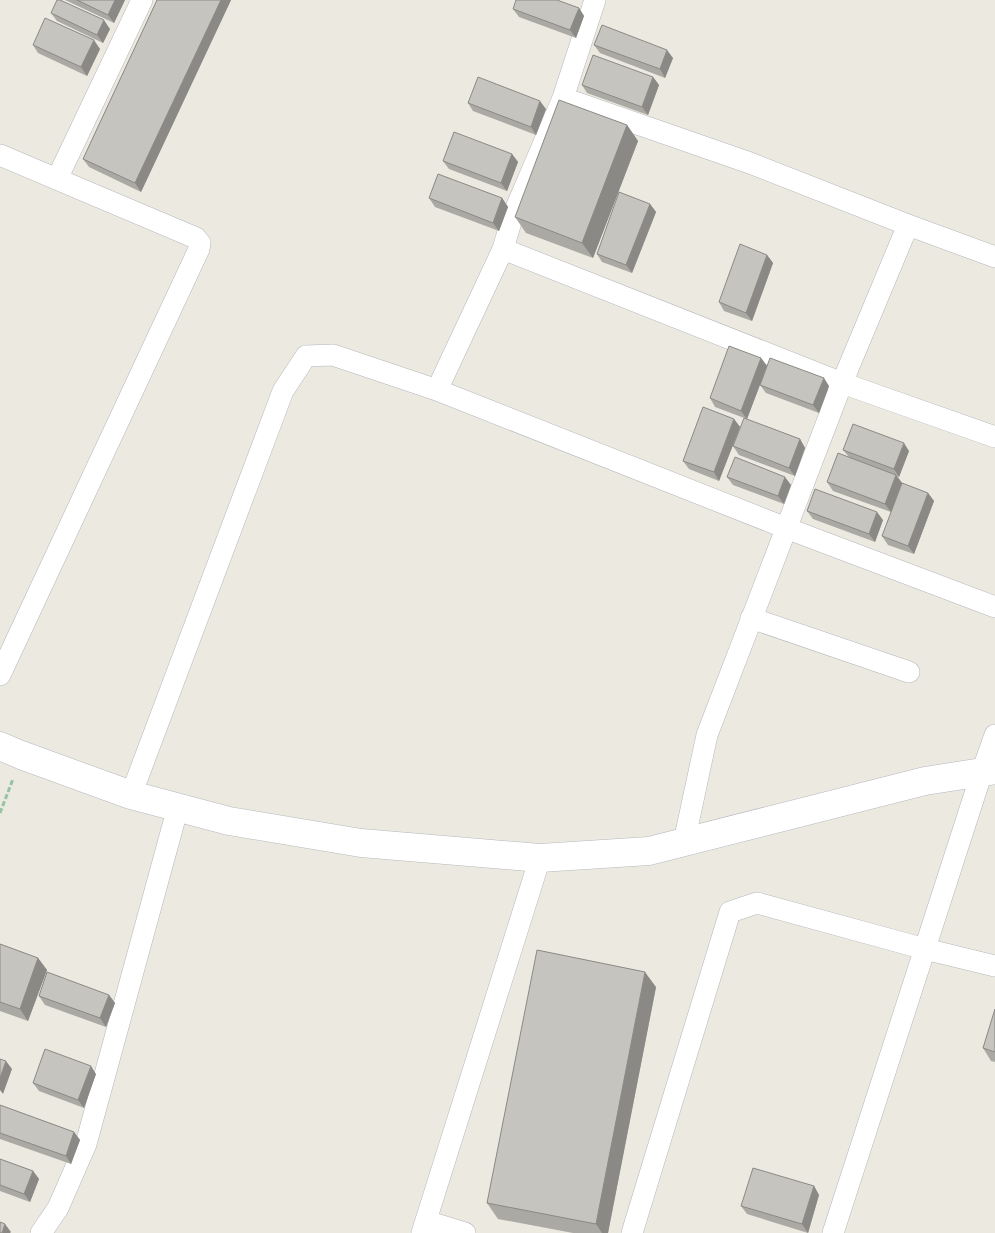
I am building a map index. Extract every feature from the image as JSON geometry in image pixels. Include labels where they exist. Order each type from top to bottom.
[{"type":"street","points":[[57,180],[142,0]]},
{"type":"street","points":[[436,390],[502,249],[562,98],[595,0]]},
{"type":"street","points":[[562,98],[750,163],[995,257]]},
{"type":"street","points":[[0,155],[196,238],[200,243],[200,249],[0,674]]},
{"type":"street","points":[[684,842],[707,735],[842,383],[908,225]]},
{"type":"street","points":[[502,249],[842,383],[995,437]]},
{"type":"street","points":[[131,795],[283,391],[306,356],[334,355],[436,390],[786,528],[995,607]]},
{"type":"street","points":[[751,618],[909,672]]},
{"type":"street","points":[[833,1233],[925,949],[988,771],[995,735]]},
{"type":"street","points":[[11,751],[131,795],[230,821],[361,843],[540,858],[649,851],[924,781],[988,771]]},
{"type":"street","points":[[41,1233],[58,1208],[86,1144],[178,807]]},
{"type":"street","points":[[465,1233],[424,1227],[540,858]]},
{"type":"street","points":[[632,1233],[730,912],[757,903],[995,966]]},
{"type":"path","points":[[0,813],[11,751]]},
{"type":"building","points":[[57,0],[104,20],[97,35],[51,13]]},
{"type":"building","points":[[77,0],[115,0],[108,15]]},
{"type":"building","points":[[157,0],[221,0],[135,183],[83,159]]},
{"type":"building","points":[[516,0],[557,0],[579,8],[570,30],[513,9]]},
{"type":"building","points":[[45,18],[94,40],[81,67],[33,45]]},
{"type":"building","points":[[602,25],[667,50],[660,69],[594,45]]},
{"type":"building","points":[[593,55],[653,77],[642,107],[582,85]]},
{"type":"building","points":[[478,77],[540,101],[531,127],[468,103]]},
{"type":"building","points":[[559,100],[627,125],[582,243],[515,217]]},
{"type":"building","points":[[454,132],[512,154],[501,183],[443,161]]},
{"type":"building","points":[[438,174],[502,198],[493,223],[429,198]]},
{"type":"building","points":[[619,192],[650,204],[626,265],[597,254]]},
{"type":"building","points":[[740,244],[767,255],[746,313],[719,302]]},
{"type":"building","points":[[729,346],[761,358],[741,411],[710,398]]},
{"type":"building","points":[[770,358],[824,378],[813,405],[760,385]]},
{"type":"building","points":[[703,407],[734,419],[714,472],[683,461]]},
{"type":"building","points":[[744,418],[800,439],[789,468],[733,446]]},
{"type":"building","points":[[853,424],[904,443],[894,469],[843,450]]},
{"type":"building","points":[[838,453],[896,475],[885,504],[827,482]]},
{"type":"building","points":[[735,457],[785,477],[778,496],[727,477]]},
{"type":"building","points":[[902,483],[928,493],[908,546],[882,536]]},
{"type":"building","points":[[815,489],[877,512],[869,534],[807,511]]},
{"type":"building","points":[[0,944],[38,958],[20,1009],[0,1002]]},
{"type":"building","points":[[537,950],[645,972],[596,1224],[487,1203]]},
{"type":"building","points":[[47,972],[109,995],[100,1018],[39,996]]},
{"type":"building","points":[[995,1009],[995,1052],[983,1048]]},
{"type":"building","points":[[45,1049],[91,1066],[78,1100],[33,1083]]},
{"type":"building","points":[[0,1059],[6,1061],[0,1078]]},
{"type":"building","points":[[0,1105],[74,1132],[66,1156],[0,1133]]},
{"type":"building","points":[[0,1159],[33,1171],[24,1194],[0,1185]]},
{"type":"building","points":[[753,1168],[814,1186],[802,1224],[741,1206]]},
{"type":"building","points":[[0,1222],[5,1224],[2,1233],[0,1233]]}]
